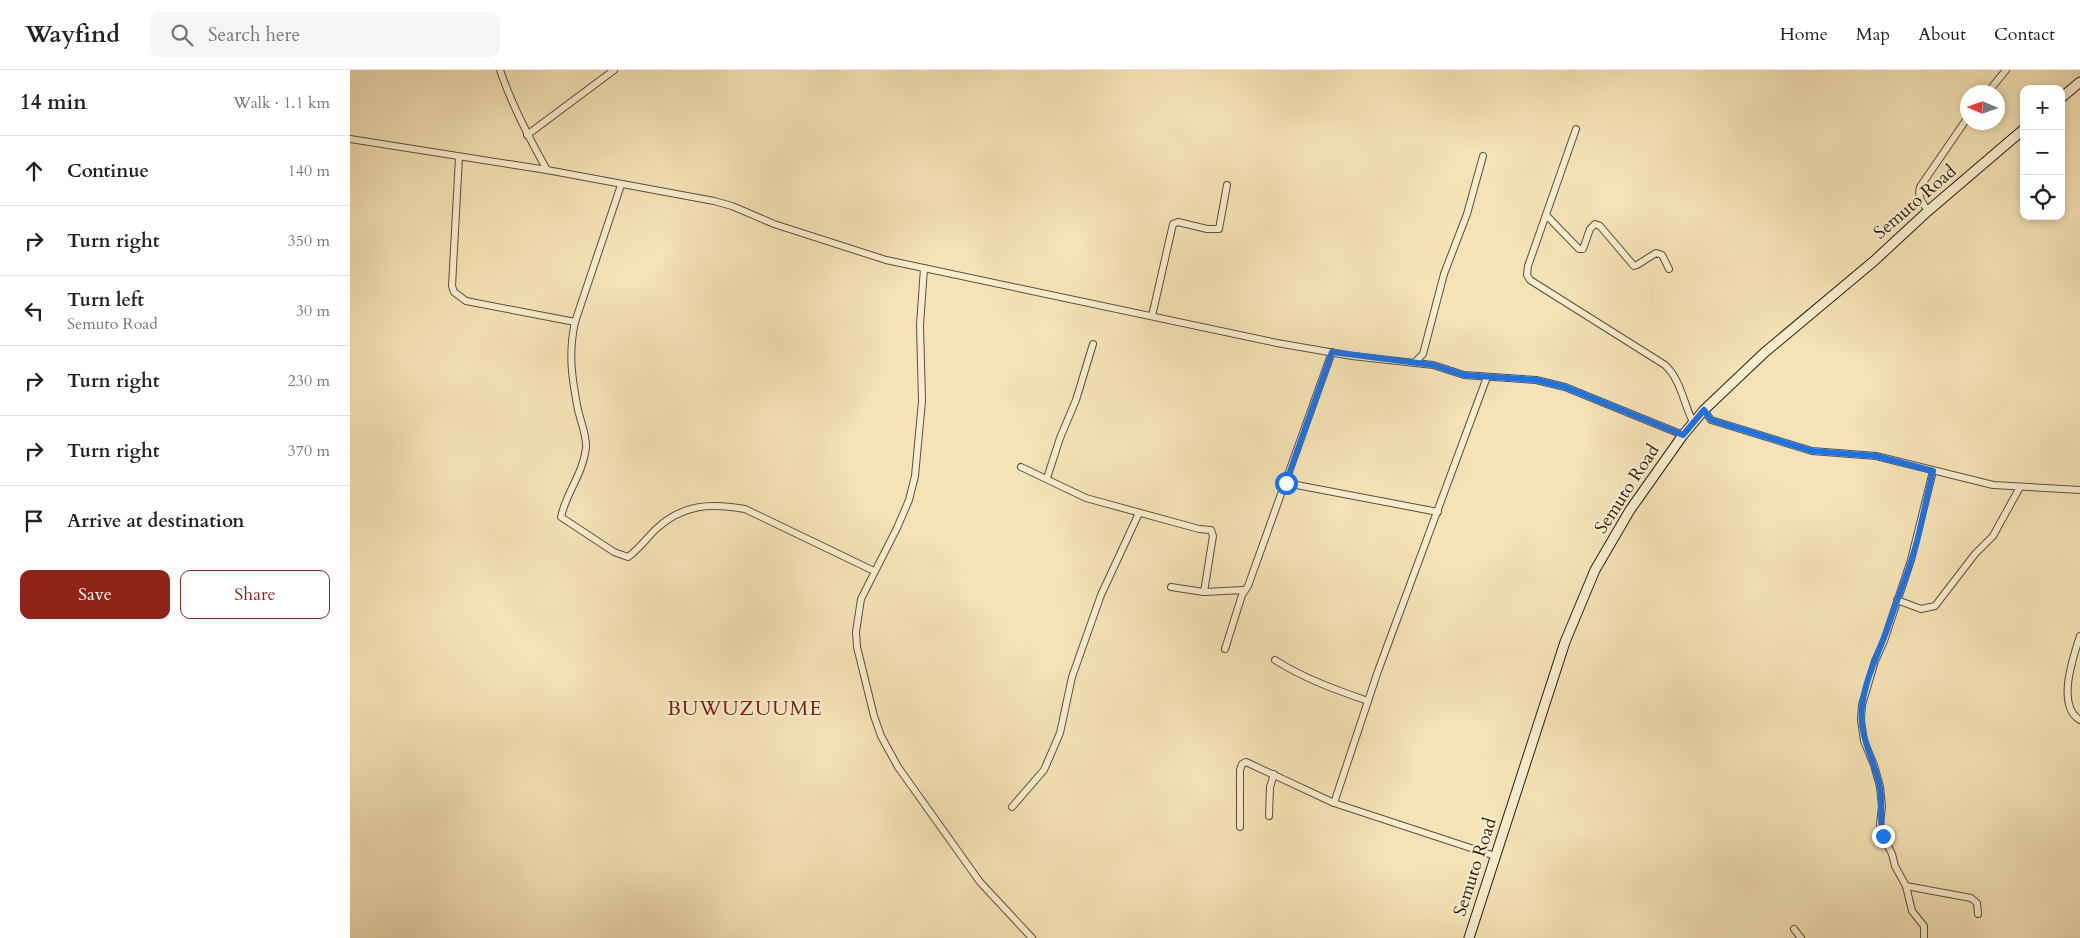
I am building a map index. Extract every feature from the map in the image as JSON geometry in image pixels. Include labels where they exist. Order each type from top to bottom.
[{"type":"main road","points":[[2065,95],[2080,82]]},
{"type":"main road","name":"Semuto Road","points":[[1469,938],[1538,720],[1565,642],[1584,593],[1630,510],[1683,435],[1704,410],[1764,353],[1874,261],[1928,211],[2023,130]]},
{"type":"street","points":[[500,70],[508,95],[527,135],[547,170]]},
{"type":"street","points":[[527,135],[614,70]]},
{"type":"street","points":[[1994,85],[2006,70]]},
{"type":"street","points":[[1576,129],[1528,266],[1527,275],[1530,280],[1665,364],[1672,371],[1680,386],[1685,405],[1693,422]]},
{"type":"street","points":[[1928,211],[1920,200],[1920,187],[1960,130]]},
{"type":"street","points":[[350,139],[547,170],[723,203],[774,224],[886,260],[1152,316],[1332,352],[1444,367],[1464,375],[1536,380],[1565,387],[1683,435]]},
{"type":"street","points":[[1415,362],[1423,354],[1444,274],[1467,214],[1483,156]]},
{"type":"street","points":[[459,157],[452,286],[454,292],[466,301],[575,322]]},
{"type":"street","points":[[621,185],[575,322],[570,344],[574,386],[586,447],[580,473],[563,508],[562,517],[614,552],[628,557],[656,529],[680,511],[692,508],[732,507],[745,509],[874,572]]},
{"type":"street","points":[[1152,316],[1174,224],[1178,222],[1207,229],[1219,229],[1228,185]]},
{"type":"street","points":[[1546,214],[1579,249],[1583,249],[1590,230],[1595,224],[1600,226],[1634,266],[1638,266],[1656,253],[1662,255],[1669,268]]},
{"type":"street","points":[[924,268],[920,339],[922,401],[915,476],[909,500],[900,522],[861,599],[856,632],[863,676],[881,736],[898,767],[980,882],[1032,938]]},
{"type":"street","points":[[1047,478],[1060,438],[1076,400],[1093,344]]},
{"type":"street","points":[[1224,649],[1244,590],[1248,586],[1286,483],[1332,352]]},
{"type":"street","points":[[1334,803],[1368,701],[1487,376]]},
{"type":"street","points":[[1704,410],[1711,420],[1812,451],[1876,456],[1993,485],[2080,490]]},
{"type":"street","points":[[1021,467],[1086,498],[1211,530],[1212,536],[1204,592]]},
{"type":"street","points":[[1924,938],[1924,926],[1912,911],[1906,886],[1894,866],[1892,854],[1883,836],[1880,825],[1882,806],[1880,786],[1864,740],[1861,720],[1862,705],[1870,674],[1898,600],[1917,540],[1933,471]]},
{"type":"street","points":[[1286,483],[1438,512]]},
{"type":"street","points":[[1898,600],[1922,610],[1935,606],[1975,554],[1993,536],[2020,487]]},
{"type":"street","points":[[1012,807],[1044,770],[1051,755],[1060,733],[1072,677],[1101,595],[1139,513]]},
{"type":"street","points":[[1171,587],[1204,592],[1244,590]]},
{"type":"street","points":[[2080,636],[2071,660],[2068,683],[2070,711],[2080,720]]},
{"type":"street","points":[[1275,660],[1286,667],[1368,701]]},
{"type":"street","points":[[1240,828],[1242,764],[1246,762],[1334,803],[1495,856]]},
{"type":"street","points":[[1269,816],[1270,787],[1274,774]]},
{"type":"street","points":[[1906,886],[1971,898],[1976,903],[1978,914]]},
{"type":"street","points":[[1794,929],[1801,938]]},
{"type":"district","name":"BUWUZUUME","points":[[745,708]]},
{"type":"route","points":[[1286,483],[1332,352],[1433,365],[1464,375],[1522,378],[1551,383],[1683,435],[1704,410],[1711,420],[1770,440],[1820,453],[1876,456],[1933,471],[1911,560],[1884,641],[1874,661],[1862,705],[1861,720],[1864,740],[1880,786],[1882,806],[1880,825],[1883,836]]}]
